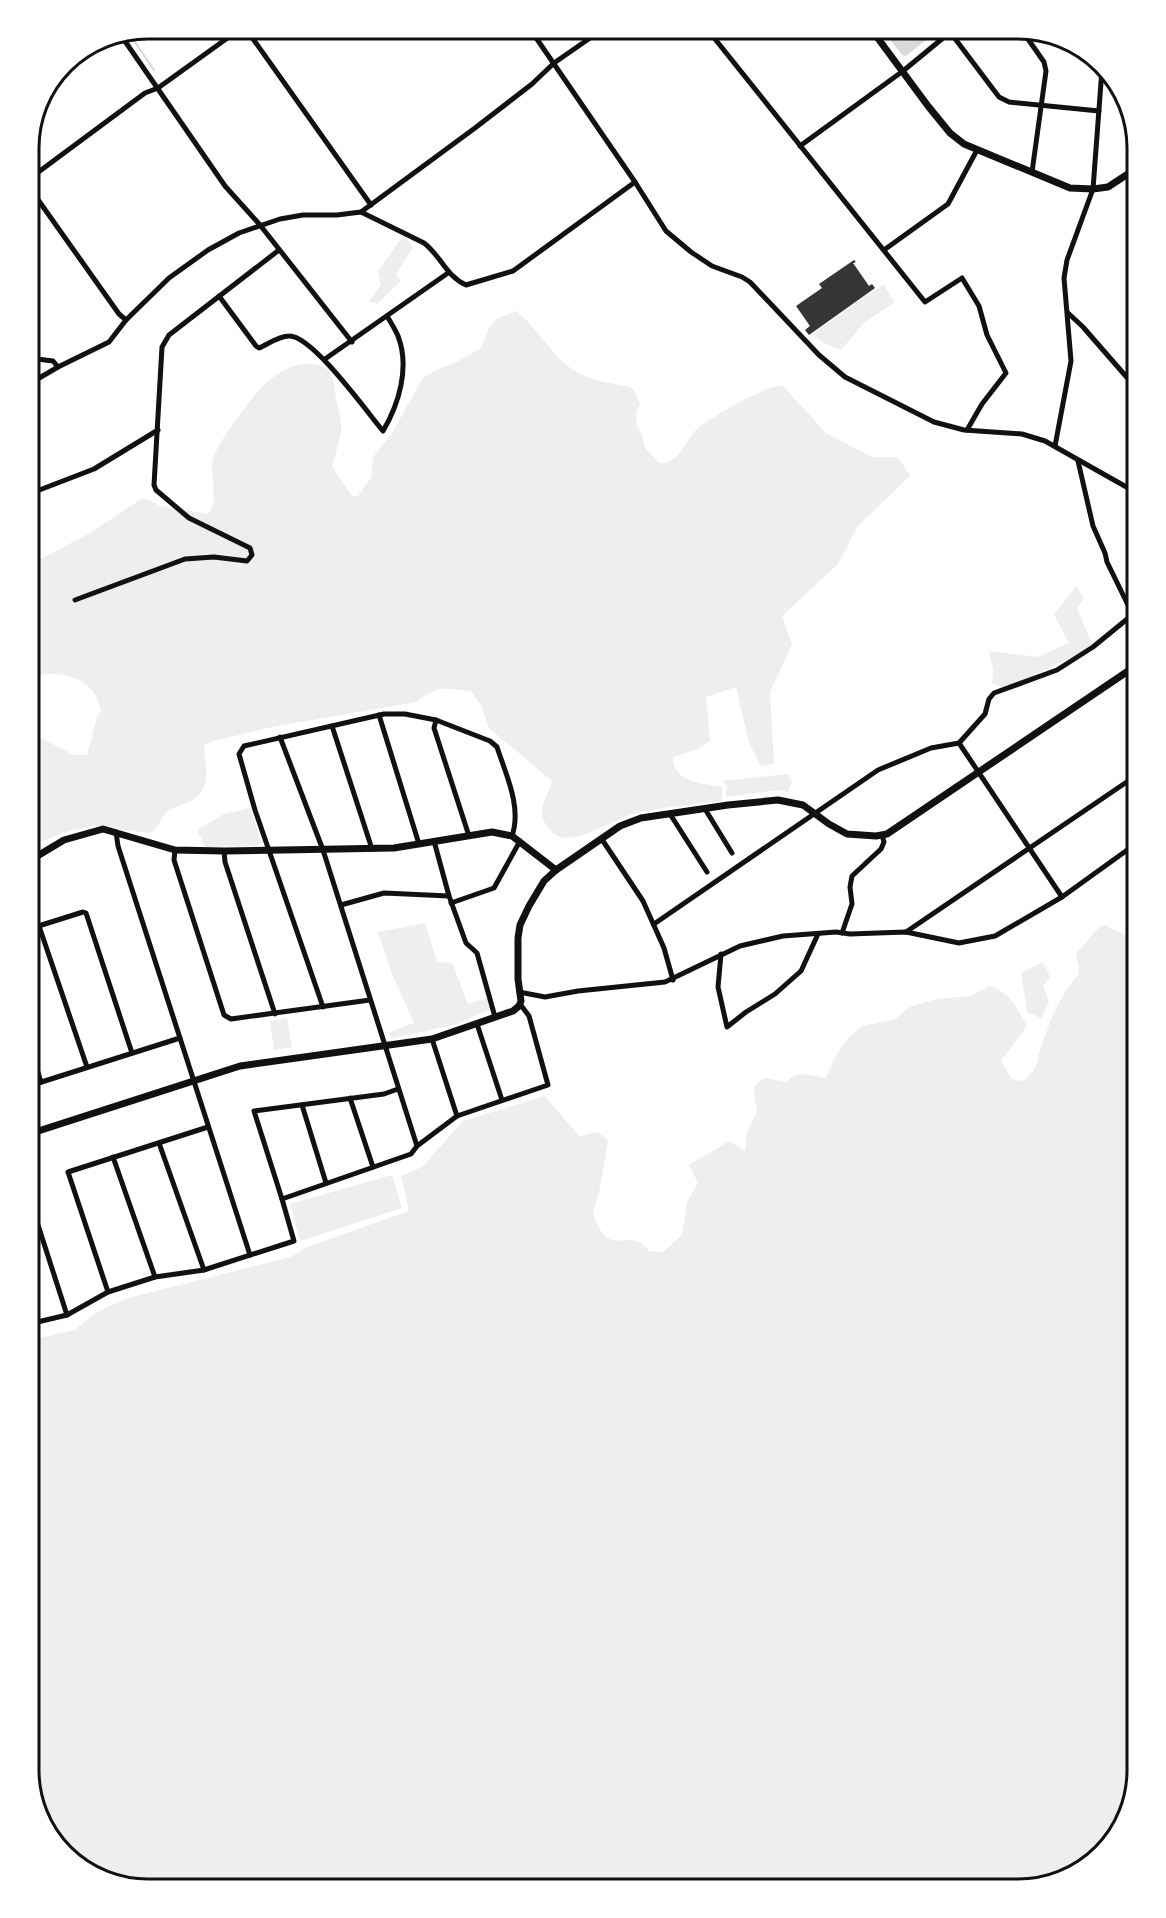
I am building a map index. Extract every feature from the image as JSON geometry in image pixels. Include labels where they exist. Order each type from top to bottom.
[{"type":"street","points":[[39,172],[145,93],[158,88],[225,39]]},
{"type":"street","points":[[254,39],[371,205]]},
{"type":"street","points":[[537,39],[666,231],[712,266],[750,282],[819,355],[844,376],[934,422],[967,429],[1022,434],[1056,446],[1078,461],[1127,488]]},
{"type":"street","points":[[39,378],[109,342],[126,320],[169,278],[208,250],[260,225],[303,215],[361,212],[475,128],[532,84],[554,63],[589,39]]},
{"type":"street","points":[[715,39],[925,302],[962,278],[979,306],[987,335],[1006,373],[978,410],[967,429]]},
{"type":"street","points":[[879,39],[950,133],[964,144],[1070,188],[1108,187],[1127,175]]},
{"type":"street","points":[[800,146],[903,71],[941,39]]},
{"type":"street","points":[[958,39],[993,92],[999,97],[1009,102],[1100,111]]},
{"type":"street","points":[[1028,39],[1044,62],[1046,71],[1032,172]]},
{"type":"street","points":[[125,41],[225,186],[260,225],[352,342]]},
{"type":"street","points":[[1056,446],[1071,361],[1065,278],[1067,260],[1093,189],[1102,78]]},
{"type":"street","points":[[884,250],[948,204],[977,150]]},
{"type":"street","points":[[361,212],[424,243],[448,273],[466,285],[513,271],[635,182]]},
{"type":"street","points":[[39,201],[94,280],[126,320]]},
{"type":"street","points":[[75,600],[185,559],[214,557],[247,561],[252,555],[250,548],[189,518],[158,494],[154,485],[162,347],[164,341],[279,250]]},
{"type":"street","points":[[325,359],[448,273]]},
{"type":"street","points":[[219,296],[259,348],[284,337],[294,336],[325,359],[382,430],[394,413],[402,383],[399,338],[387,316]]},
{"type":"street","points":[[1067,312],[1127,378]]},
{"type":"street","points":[[39,359],[53,361],[58,367]]},
{"type":"street","points":[[39,490],[94,470],[158,430]]},
{"type":"street","points":[[1078,461],[1093,526],[1127,603]]},
{"type":"street","points":[[654,924],[878,770],[931,748],[958,743],[985,714],[989,699],[994,693],[1057,669],[1093,647],[1127,620]]},
{"type":"street","points":[[282,1198],[411,1154],[417,1146],[457,1116],[548,1085],[529,1016],[520,1004],[517,966],[520,925],[544,881],[556,870],[620,826],[641,818],[778,800],[803,805],[847,834],[882,835],[915,816],[1127,672]]},
{"type":"street","points":[[323,1007],[255,810],[239,754],[244,746],[379,716],[405,714],[436,720],[490,741],[497,747],[515,804],[516,826],[512,836]]},
{"type":"street","points":[[379,716],[419,844]]},
{"type":"street","points":[[436,720],[434,728],[469,836]]},
{"type":"street","points":[[332,726],[372,849]]},
{"type":"street","points":[[280,737],[341,905],[417,1146]]},
{"type":"street","points":[[958,743],[1062,897]]},
{"type":"street","points":[[906,932],[1127,782]]},
{"type":"street","points":[[705,808],[732,853]]},
{"type":"street","points":[[670,814],[707,872]]},
{"type":"street","points":[[39,855],[64,840],[103,829],[175,850],[224,851],[372,849],[492,832],[512,836],[556,870]]},
{"type":"street","points":[[116,832],[118,846],[250,1255]]},
{"type":"street","points":[[842,933],[852,904],[850,887],[852,876],[882,849],[885,842],[882,835]]},
{"type":"street","points":[[601,838],[643,901],[654,924],[674,980]]},
{"type":"street","points":[[434,841],[448,896],[466,943],[477,953],[495,1017]]},
{"type":"street","points":[[451,903],[494,888],[520,841]]},
{"type":"street","points":[[175,850],[174,860],[224,1015],[231,1019],[370,1000]]},
{"type":"street","points":[[519,992],[546,997],[674,980],[740,946],[768,939],[818,934],[906,932],[959,943],[995,936],[1062,897],[1127,850]]},
{"type":"street","points":[[224,851],[225,862],[275,1014]]},
{"type":"street","points":[[341,905],[384,893],[448,896]]},
{"type":"street","points":[[87,1067],[39,926],[83,912],[86,913],[132,1053]]},
{"type":"street","points":[[722,954],[718,987],[727,1027],[775,994],[801,971],[818,934]]},
{"type":"street","points":[[39,1131],[240,1066],[432,1039],[513,1011],[520,1004]]},
{"type":"street","points":[[477,1024],[502,1100]]},
{"type":"street","points":[[39,1076],[41,1082],[180,1038]]},
{"type":"street","points":[[432,1039],[457,1116]]},
{"type":"street","points":[[39,1321],[67,1315],[108,1292],[155,1276],[204,1270],[294,1241],[254,1111],[384,1094],[398,1089]]},
{"type":"street","points":[[350,1098],[373,1167]]},
{"type":"street","points":[[302,1105],[326,1183]]},
{"type":"street","points":[[108,1292],[68,1172],[208,1127]]},
{"type":"street","points":[[159,1143],[204,1270]]},
{"type":"street","points":[[113,1157],[155,1276]]},
{"type":"street","points":[[39,1228],[67,1315]]},
{"type":"shaded area","points":[[890,39],[927,39],[906,56],[902,55]]},
{"type":"shaded area","points":[[404,235],[413,248],[396,274],[401,281],[377,304],[369,301],[381,285],[378,271]]},
{"type":"shaded area","points":[[883,284],[895,302],[864,323],[841,350],[821,342],[813,334]]},
{"type":"shaded area","points":[[516,311],[524,317],[564,363],[578,373],[608,383],[631,387],[640,405],[636,424],[645,448],[659,463],[666,463],[677,456],[694,432],[716,416],[754,395],[776,386],[783,386],[826,433],[872,457],[898,457],[910,476],[857,527],[838,564],[782,616],[792,645],[770,692],[774,764],[761,766],[749,743],[736,687],[706,697],[710,741],[698,749],[673,757],[674,766],[683,777],[698,783],[722,787],[722,801],[636,813],[580,836],[569,838],[559,836],[546,825],[542,813],[552,781],[489,728],[482,707],[471,691],[442,689],[431,692],[416,702],[272,727],[210,742],[204,746],[206,775],[200,794],[191,801],[168,811],[150,833],[95,826],[72,830],[39,842],[39,737],[74,755],[87,755],[97,717],[101,711],[97,699],[83,683],[63,675],[39,675],[39,560],[92,532],[141,499],[147,499],[160,506],[208,514],[214,495],[212,466],[216,450],[258,391],[280,373],[305,364],[319,365],[331,374],[341,427],[332,467],[352,496],[358,496],[371,478],[373,458],[392,433],[423,378],[481,348],[488,330],[496,319]]},
{"type":"shaded area","points":[[1076,586],[1084,598],[1077,608],[1093,647],[1007,688],[992,684],[993,669],[989,651],[1038,657],[1069,643],[1054,615]]},
{"type":"shaded area","points":[[788,774],[792,782],[788,792],[780,790],[726,797],[727,786],[723,781]]},
{"type":"shaded area","points":[[251,808],[261,843],[257,846],[205,847],[197,830],[224,814]]},
{"type":"shaded area","points":[[425,923],[437,962],[452,963],[468,1004],[489,998],[492,1008],[457,1024],[391,1039],[389,1032],[414,1023],[392,974],[378,932]]},
{"type":"shaded area","points":[[1106,925],[1127,935],[1127,1770],[1123,1798],[1116,1818],[1109,1831],[1090,1852],[1060,1871],[1018,1879],[141,1879],[100,1868],[87,1861],[66,1842],[50,1818],[39,1777],[39,1338],[75,1330],[95,1313],[128,1298],[291,1257],[307,1247],[409,1211],[401,1176],[422,1167],[463,1121],[545,1096],[579,1136],[598,1132],[608,1141],[593,1214],[603,1234],[615,1241],[637,1241],[649,1251],[663,1252],[682,1235],[687,1202],[698,1183],[689,1165],[729,1141],[745,1151],[747,1131],[757,1112],[755,1086],[764,1078],[787,1082],[799,1074],[826,1078],[834,1059],[847,1039],[862,1026],[895,1019],[910,1007],[936,999],[971,996],[989,986],[1008,996],[1027,1026],[1001,1061],[1012,1079],[1019,1081],[1026,1079],[1035,1069],[1053,1014],[1066,990],[1078,975],[1076,954],[1100,926]]},
{"type":"shaded area","points":[[1043,962],[1050,977],[1043,986],[1049,1002],[1041,1018],[1027,1012],[1021,973]]},
{"type":"shaded area","points":[[287,1018],[292,1047],[274,1050],[270,1021]]},
{"type":"shaded area","points":[[392,1175],[402,1208],[300,1241],[290,1204]]},
{"type":"building","points":[[854,260],[856,262],[853,263],[869,286],[872,284],[875,288],[809,335],[805,330],[810,326],[796,306],[822,288],[819,284]]},
{"type":"waterway","points":[[134,40],[154,70]]}]
